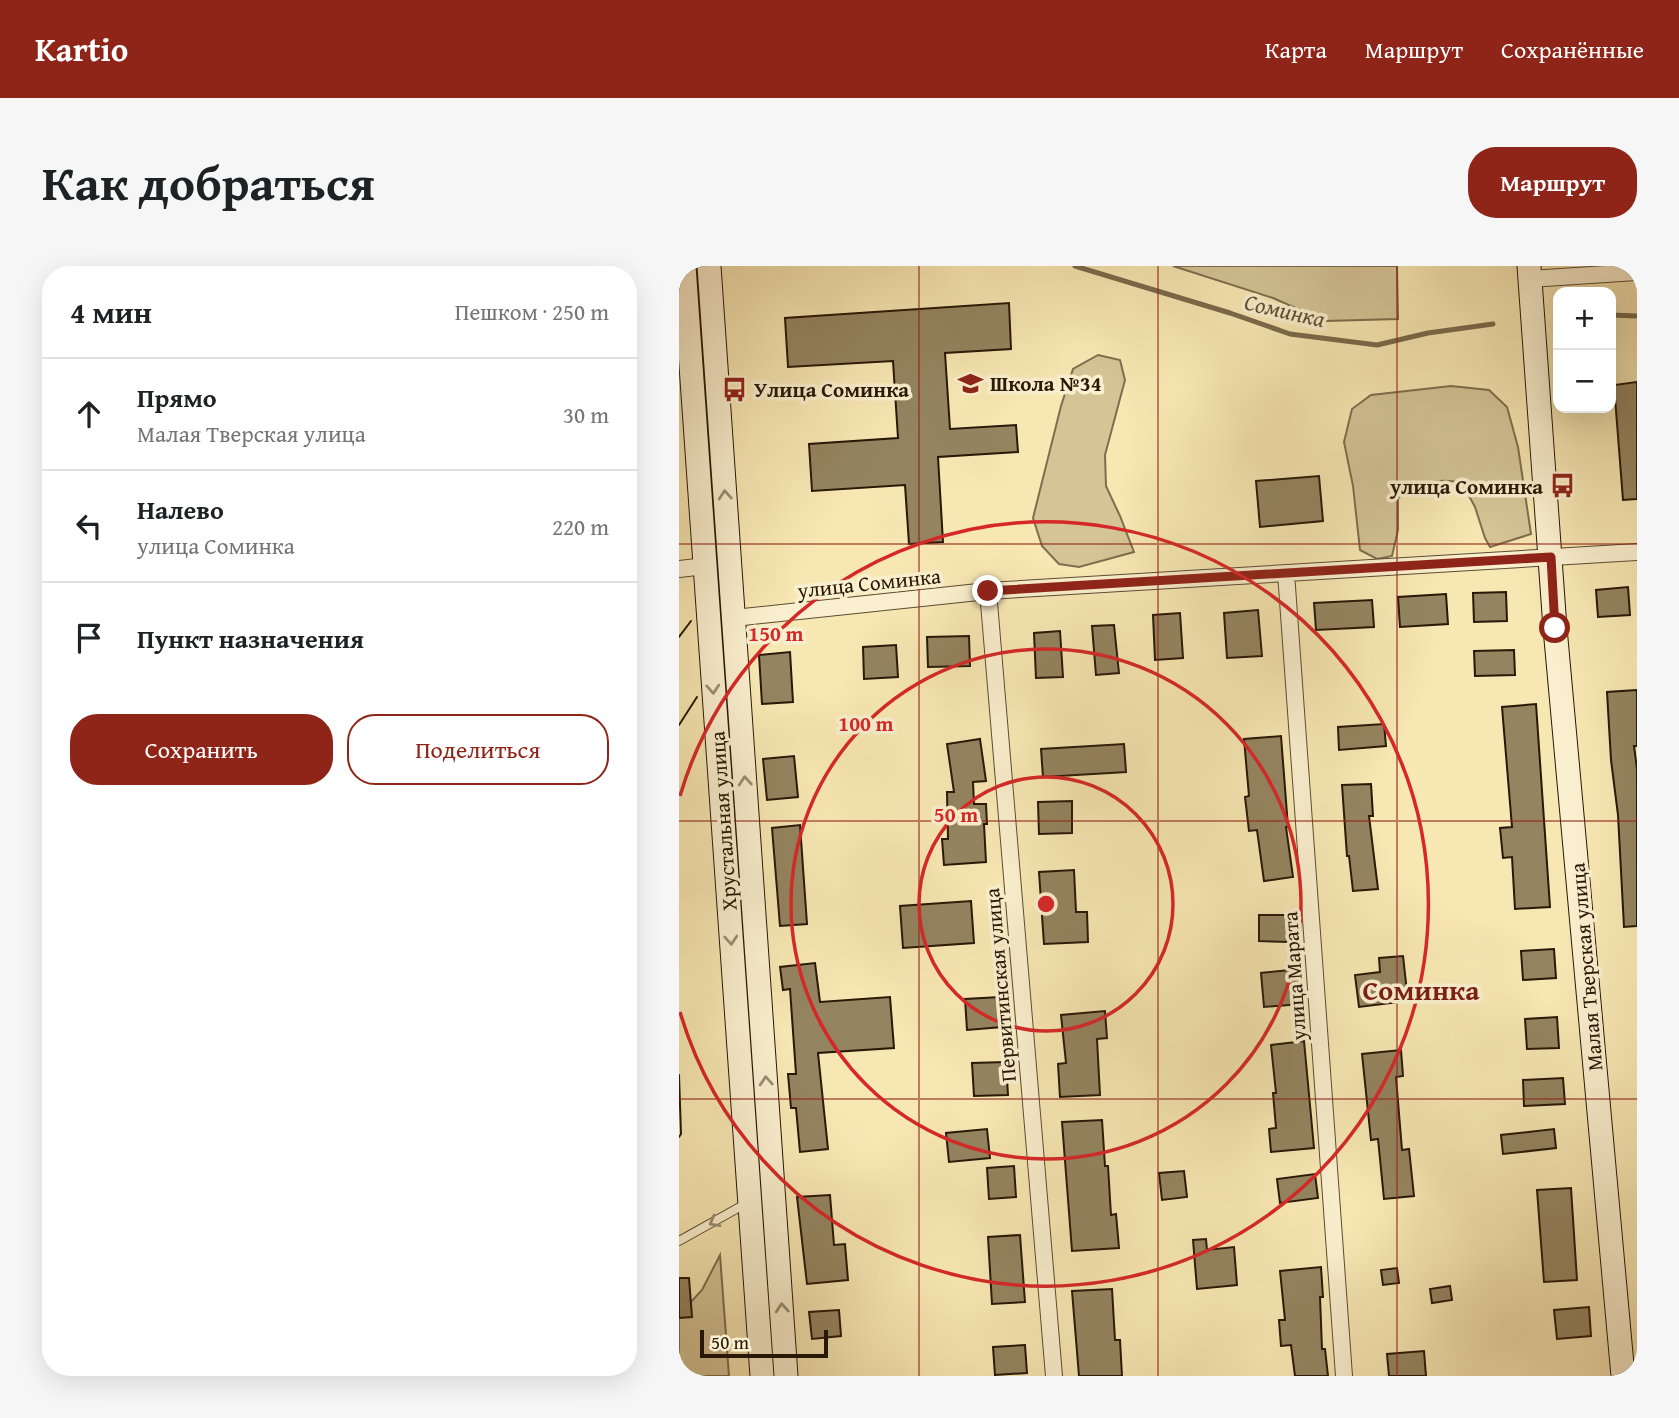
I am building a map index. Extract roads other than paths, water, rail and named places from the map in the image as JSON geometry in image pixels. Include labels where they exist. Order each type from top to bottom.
[{"type":"main road","name":"Хрустальная улица","points":[[684,266],[685,376],[705,566],[762,1376]]},
{"type":"main road","name":"Хрустальная улица","points":[[709,266],[786,1376]]},
{"type":"main road","name":"Малая Тверская улица","points":[[1530,272],[1551,557],[1623,1376]]},
{"type":"main road","points":[[705,566],[730,563]]},
{"type":"main road","points":[[709,621],[734,618]]},
{"type":"street","points":[[1530,272],[1637,272]]},
{"type":"street","name":"улица Соминка","points":[[734,618],[988,591],[1637,552]]},
{"type":"street","points":[[679,569],[705,566]]},
{"type":"street","name":"улица Марата","points":[[1286,573],[1344,1376]]},
{"type":"street","name":"Первитинская улица","points":[[988,591],[1054,1376]]},
{"type":"lane","points":[[679,1241],[750,1202]]},
{"type":"waterway","name":"Соминка","points":[[1075,266],[1290,334],[1377,345],[1428,333],[1493,324]]},
{"type":"waterway","name":"Соминка","points":[[1616,315],[1637,316]]},
{"type":"tram line","points":[[679,637],[691,621]]},
{"type":"tram line","points":[[679,725],[697,697]]},
{"type":"tram line","points":[[679,1075],[679,1137]]},
{"type":"place","name":"Школа №34","points":[[970,383]]},
{"type":"place","name":"Улица Соминка","points":[[734,389]]},
{"type":"place","name":"улица Соминка","points":[[1563,486]]},
{"type":"district","name":"Соминка","points":[[1421,989]]}]
